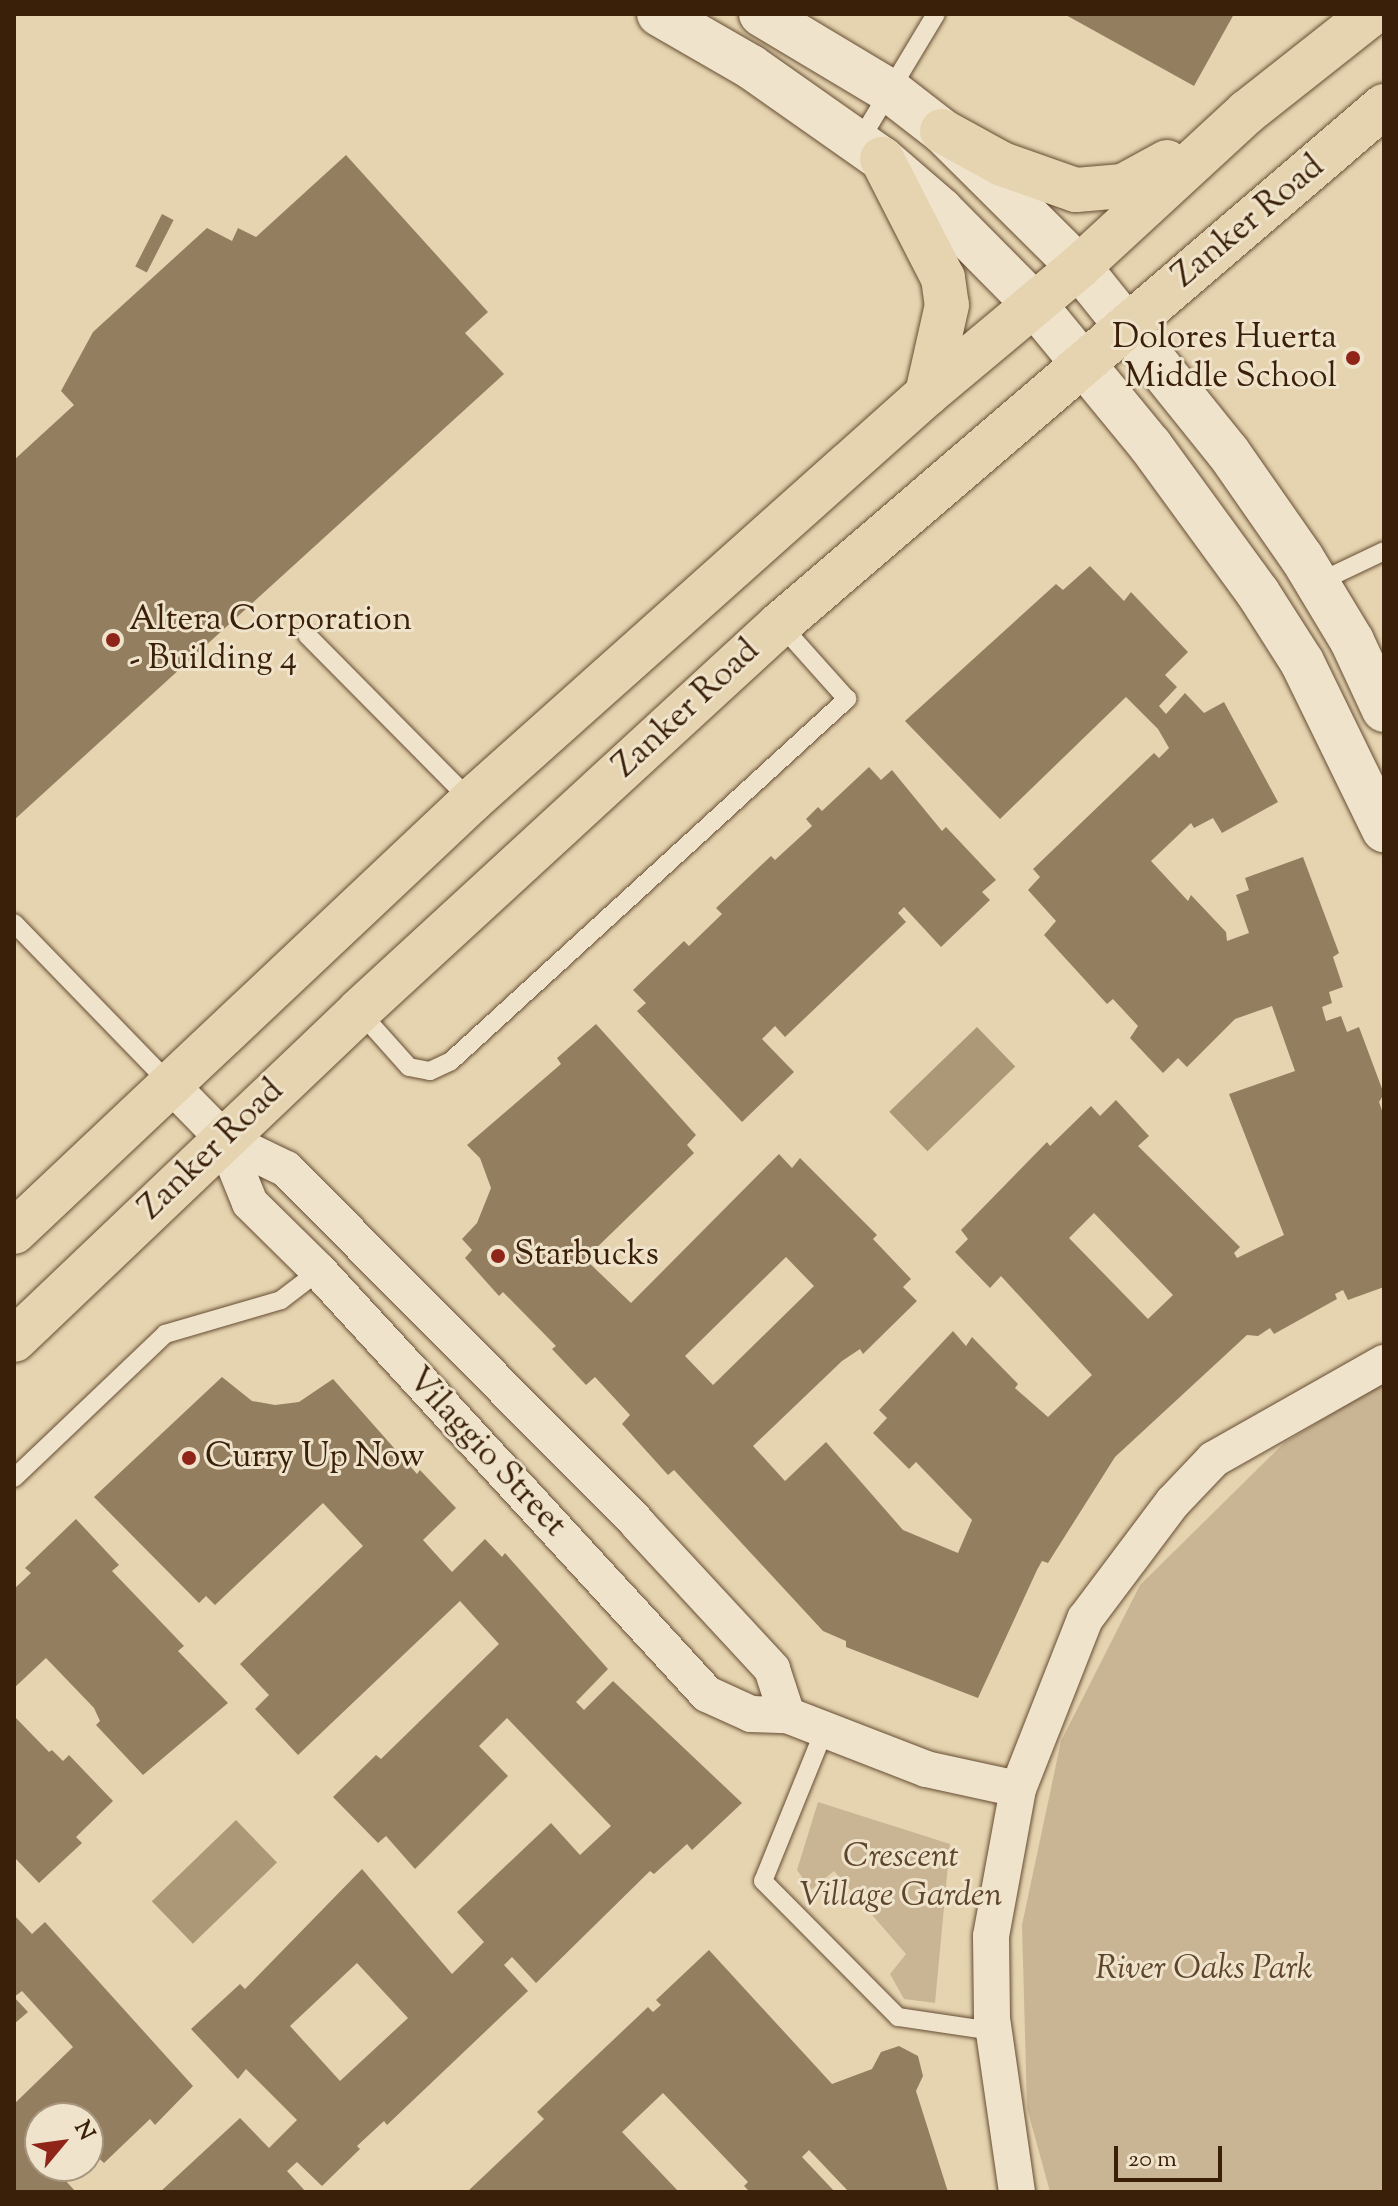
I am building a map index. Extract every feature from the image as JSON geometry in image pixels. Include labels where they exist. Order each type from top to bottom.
[{"type":"main road","points":[[14,1232],[471,801],[927,394],[1079,267],[1247,112],[1371,14]]},
{"type":"main road","name":"Zanker Road","points":[[14,1340],[359,1011],[780,624],[1126,323],[1384,106]]},
{"type":"main road","points":[[942,131],[1052,184],[1102,191],[1144,176],[1247,112]]},
{"type":"main road","points":[[870,150],[943,278],[947,305],[927,394]]},
{"type":"street","points":[[659,14],[751,67],[870,150],[941,210],[1034,304],[1083,360],[1214,530],[1302,662],[1384,830]]},
{"type":"street","points":[[761,14],[893,93],[942,131],[996,180],[1079,267],[1228,452],[1317,583],[1352,641],[1384,710]]},
{"type":"street","points":[[1302,662],[1352,641]]},
{"type":"street","name":"Vilaggio Street","points":[[169,1083],[224,1139],[286,1169],[615,1501],[772,1669],[787,1715]]},
{"type":"street","name":"Vilaggio Street","points":[[224,1139],[250,1203],[319,1271],[707,1694],[751,1714],[787,1715],[926,1769],[1018,1789]]},
{"type":"street","points":[[1017,2192],[993,2031],[991,1936],[1018,1789],[1085,1619],[1173,1502],[1214,1459],[1384,1363]]},
{"type":"lane","points":[[870,150],[893,93],[936,14]]},
{"type":"lane","points":[[1317,583],[1384,551]]},
{"type":"lane","points":[[359,1011],[409,1067],[430,1071],[451,1061],[847,699],[780,624]]},
{"type":"lane","points":[[307,635],[471,801]]},
{"type":"lane","points":[[14,923],[169,1083]]},
{"type":"lane","points":[[14,1478],[165,1334],[281,1300],[319,1271]]},
{"type":"lane","points":[[824,1731],[763,1881],[898,2017],[993,2031]]},
{"type":"green space","name":"River Oaks Park","points":[[1384,1382],[1384,2192],[1050,2192],[1027,2108],[1022,1925],[1061,1741],[1140,1585],[1284,1443]]},
{"type":"green space","name":"Crescent Village Garden","points":[[818,1802],[950,1844],[935,2003],[904,1999],[890,1974],[906,1954],[834,1871],[811,1890],[797,1870]]},
{"type":"shaded area","points":[[977,1027],[1015,1067],[927,1151],[889,1112]]},
{"type":"shaded area","points":[[236,1820],[277,1862],[193,1944],[152,1901]]},
{"type":"building","points":[[1064,14],[1234,14],[1194,86]]},
{"type":"building","name":"Altera Corporation - Building 4","points":[[346,155],[488,312],[465,333],[504,374],[14,820],[14,460],[74,405],[61,391],[93,332],[207,228],[232,241],[238,228],[256,237]]},
{"type":"building","points":[[162,214],[174,220],[147,272],[135,267]]},
{"type":"building","points":[[1090,566],[1124,601],[1131,592],[1188,652],[1165,675],[1177,687],[1159,706],[1166,714],[1185,693],[1204,713],[1224,702],[1278,802],[1222,833],[1213,818],[1194,828],[1191,823],[1151,861],[1188,901],[1191,895],[1226,932],[1227,941],[1249,933],[1236,895],[1249,890],[1245,878],[1303,857],[1339,953],[1333,957],[1343,987],[1329,992],[1332,1003],[1322,1007],[1326,1021],[1341,1016],[1347,1032],[1359,1027],[1384,1094],[1379,1102],[1384,1116],[1384,1287],[1348,1300],[1343,1290],[1335,1294],[1337,1299],[1274,1334],[1270,1328],[1258,1336],[1247,1335],[1115,1457],[1048,1563],[1042,1561],[978,1698],[846,1647],[846,1641],[823,1631],[674,1470],[668,1475],[622,1424],[630,1415],[595,1377],[586,1385],[552,1349],[556,1346],[503,1292],[499,1296],[465,1258],[472,1250],[462,1239],[477,1223],[491,1188],[480,1158],[467,1145],[561,1064],[557,1058],[596,1024],[696,1135],[687,1145],[694,1153],[585,1259],[631,1303],[779,1154],[792,1168],[800,1158],[877,1235],[873,1239],[911,1279],[903,1287],[917,1301],[863,1354],[860,1349],[842,1361],[753,1446],[785,1481],[826,1442],[903,1530],[958,1553],[972,1520],[916,1462],[909,1469],[873,1433],[887,1418],[879,1410],[953,1331],[966,1346],[972,1337],[1018,1384],[1015,1388],[1048,1417],[1092,1375],[1001,1276],[990,1288],[955,1252],[968,1239],[961,1230],[1047,1142],[1050,1146],[1091,1106],[1100,1116],[1116,1100],[1149,1136],[1138,1146],[1240,1247],[1234,1253],[1237,1258],[1284,1235],[1229,1094],[1295,1071],[1272,1006],[1235,1019],[1187,1067],[1178,1058],[1163,1073],[1130,1038],[1138,1026],[1113,999],[1107,1004],[1044,935],[1056,921],[1028,890],[1040,877],[1033,869],[1154,753],[1159,758],[1169,748],[1158,729],[1126,697],[1000,819],[905,721],[1056,584],[1063,590]],"holes":[[[1094,1213],[1173,1295],[1148,1319],[1069,1238]],[[786,1257],[814,1286],[713,1385],[685,1356]]]},
{"type":"building","points":[[869,767],[881,780],[892,770],[942,831],[946,827],[996,880],[982,892],[990,900],[941,947],[904,907],[898,913],[906,922],[785,1037],[775,1026],[762,1039],[794,1072],[742,1122],[637,1011],[646,1003],[633,990],[684,941],[689,946],[722,914],[716,908],[771,856],[775,860],[812,826],[806,819],[818,807],[822,811]]},
{"type":"building","points":[[222,1377],[252,1401],[275,1405],[299,1402],[333,1379],[417,1474],[420,1470],[456,1508],[423,1540],[452,1572],[485,1539],[502,1557],[505,1553],[608,1669],[576,1702],[584,1710],[613,1681],[742,1803],[692,1850],[687,1844],[654,1874],[650,1871],[536,1983],[512,1957],[504,1965],[528,1991],[387,2125],[384,2121],[357,2146],[360,2149],[322,2186],[297,2162],[287,2171],[306,2192],[160,2192],[240,2118],[269,2148],[297,2120],[246,2069],[238,2079],[191,2029],[240,1984],[245,1989],[362,1869],[452,1974],[484,1942],[457,1912],[551,1823],[580,1855],[611,1826],[507,1718],[479,1746],[508,1776],[415,1869],[386,1836],[378,1843],[333,1797],[376,1755],[381,1759],[499,1644],[460,1601],[298,1755],[255,1709],[269,1695],[240,1664],[363,1546],[323,1503],[215,1605],[206,1596],[199,1603],[94,1497]],"holes":[[[357,1963],[408,2018],[340,2081],[290,2026]]]},
{"type":"building","points":[[76,1519],[119,1565],[112,1571],[184,1646],[178,1651],[228,1703],[143,1775],[96,1725],[100,1721],[94,1708],[46,1658],[14,1688],[14,1589],[31,1573],[25,1568]]},
{"type":"building","points":[[14,1716],[49,1752],[52,1750],[63,1761],[69,1755],[113,1801],[76,1837],[82,1843],[39,1883],[14,1857]]},
{"type":"building","points":[[14,1915],[32,1934],[45,1922],[193,2086],[155,2125],[150,2119],[104,2163],[104,2102],[24,2102],[24,2182],[67,2182],[76,2192],[14,2192],[14,2104],[73,2047],[22,1991],[14,1997]]},
{"type":"building","points":[[709,1950],[832,2084],[872,2069],[881,2052],[899,2046],[918,2056],[923,2076],[916,2091],[948,2192],[849,2192],[809,2150],[802,2157],[835,2192],[750,2192],[744,2186],[748,2182],[663,2093],[622,2132],[679,2192],[467,2192],[544,2119],[537,2112],[648,2007],[653,2012],[661,2005],[656,2000]]},
{"type":"building","points":[[14,1997],[28,2012],[14,2024]]},
{"type":"place","name":"Dolores Huerta Middle School","points":[[1353,358]]},
{"type":"place","name":"Altera Corporation - Building 4","points":[[113,640]]},
{"type":"place","name":"Starbucks","points":[[498,1256]]},
{"type":"place","name":"Curry Up Now","points":[[189,1458]]}]
